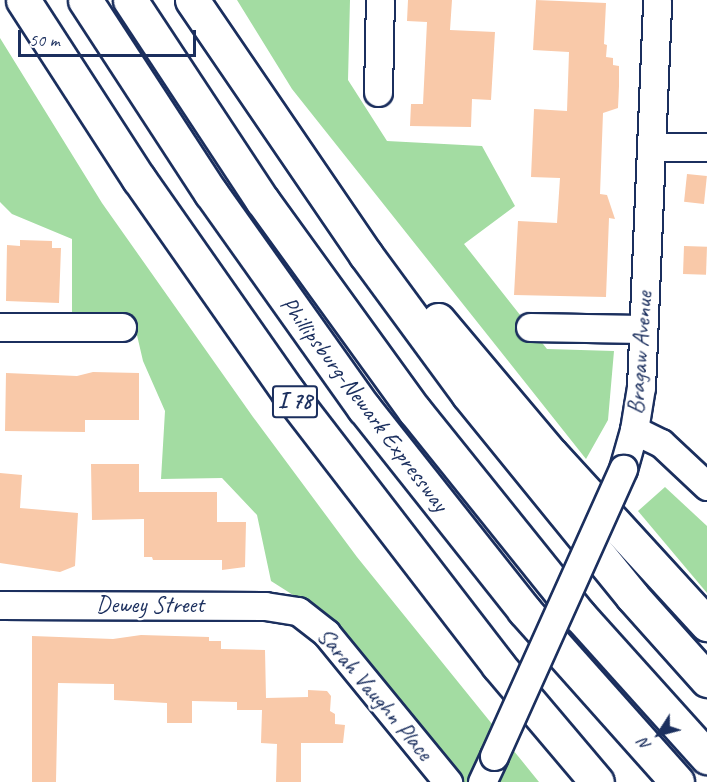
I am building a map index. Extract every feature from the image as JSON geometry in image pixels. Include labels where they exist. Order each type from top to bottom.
[{"type":"highway","name":"I 78","points":[[23,0],[139,179],[288,392],[498,665],[597,782]]},
{"type":"highway","name":"Phillipsburg-Newark Expressway","points":[[84,0],[211,193],[364,408],[524,610],[676,782]]},
{"type":"highway","name":"Phillipsburg-Newark Expressway","points":[[130,0],[262,200],[416,411],[558,590],[707,757]]},
{"type":"highway","points":[[192,0],[275,126],[468,394],[625,588],[707,680]]},
{"type":"highway","points":[[275,126],[551,454],[707,624]]},
{"type":"street","points":[[378,92],[380,0]]},
{"type":"street","name":"Bragaw Avenue","points":[[482,782],[623,469],[634,430],[642,329],[657,0]]},
{"type":"street","points":[[651,147],[707,147]]},
{"type":"street","points":[[0,327],[122,327]]},
{"type":"street","points":[[530,327],[642,329]]},
{"type":"street","points":[[634,430],[661,443],[707,486]]},
{"type":"street","name":"Dewey Street","points":[[0,605],[265,606],[298,611]]},
{"type":"street","name":"Sarah Vaughn Place","points":[[298,611],[326,633],[448,782]]},
{"type":"green space","points":[[237,0],[350,0],[348,80],[387,141],[482,146],[515,206],[464,244],[547,349],[614,351],[608,420],[586,459],[292,89]]},
{"type":"green space","points":[[0,38],[102,203],[253,417],[357,557],[539,782],[450,782],[323,614],[271,581],[257,515],[222,478],[161,479],[165,411],[143,361],[133,318],[72,313],[72,239],[12,214],[0,202]]},
{"type":"green space","points":[[665,487],[707,526],[707,593],[638,511]]},
{"type":"building","points":[[408,0],[452,0],[450,30],[495,32],[491,100],[472,99],[471,127],[410,126],[411,104],[423,104],[427,22],[407,21]]},
{"type":"building","points":[[536,0],[606,3],[604,44],[607,45],[606,57],[613,58],[613,65],[619,66],[619,86],[618,108],[603,113],[600,194],[607,195],[615,219],[609,218],[606,297],[514,295],[518,221],[557,223],[560,178],[531,177],[534,109],[567,111],[569,52],[533,50]]},
{"type":"building","points":[[687,174],[707,176],[704,204],[684,202]]},
{"type":"building","points":[[20,240],[52,241],[52,248],[61,248],[59,303],[6,301],[7,245],[20,246]]},
{"type":"building","points":[[684,246],[707,247],[706,275],[683,274]]},
{"type":"building","points":[[93,372],[139,373],[139,420],[85,420],[85,432],[5,431],[6,373],[77,376]]},
{"type":"building","points":[[91,464],[139,464],[139,492],[217,492],[217,522],[246,522],[245,567],[222,570],[222,560],[153,560],[152,557],[144,557],[144,519],[92,520]]},
{"type":"building","points":[[0,473],[22,475],[20,508],[78,513],[75,566],[60,572],[0,563]]},
{"type":"building","points":[[141,635],[209,637],[209,641],[221,641],[221,649],[265,650],[266,698],[308,697],[308,690],[327,691],[331,696],[330,711],[335,714],[335,724],[345,725],[343,743],[301,743],[301,782],[276,782],[277,744],[261,743],[262,710],[237,710],[237,702],[192,701],[192,723],[167,723],[167,703],[114,700],[114,684],[58,683],[56,782],[32,782],[32,636],[113,639]]}]
